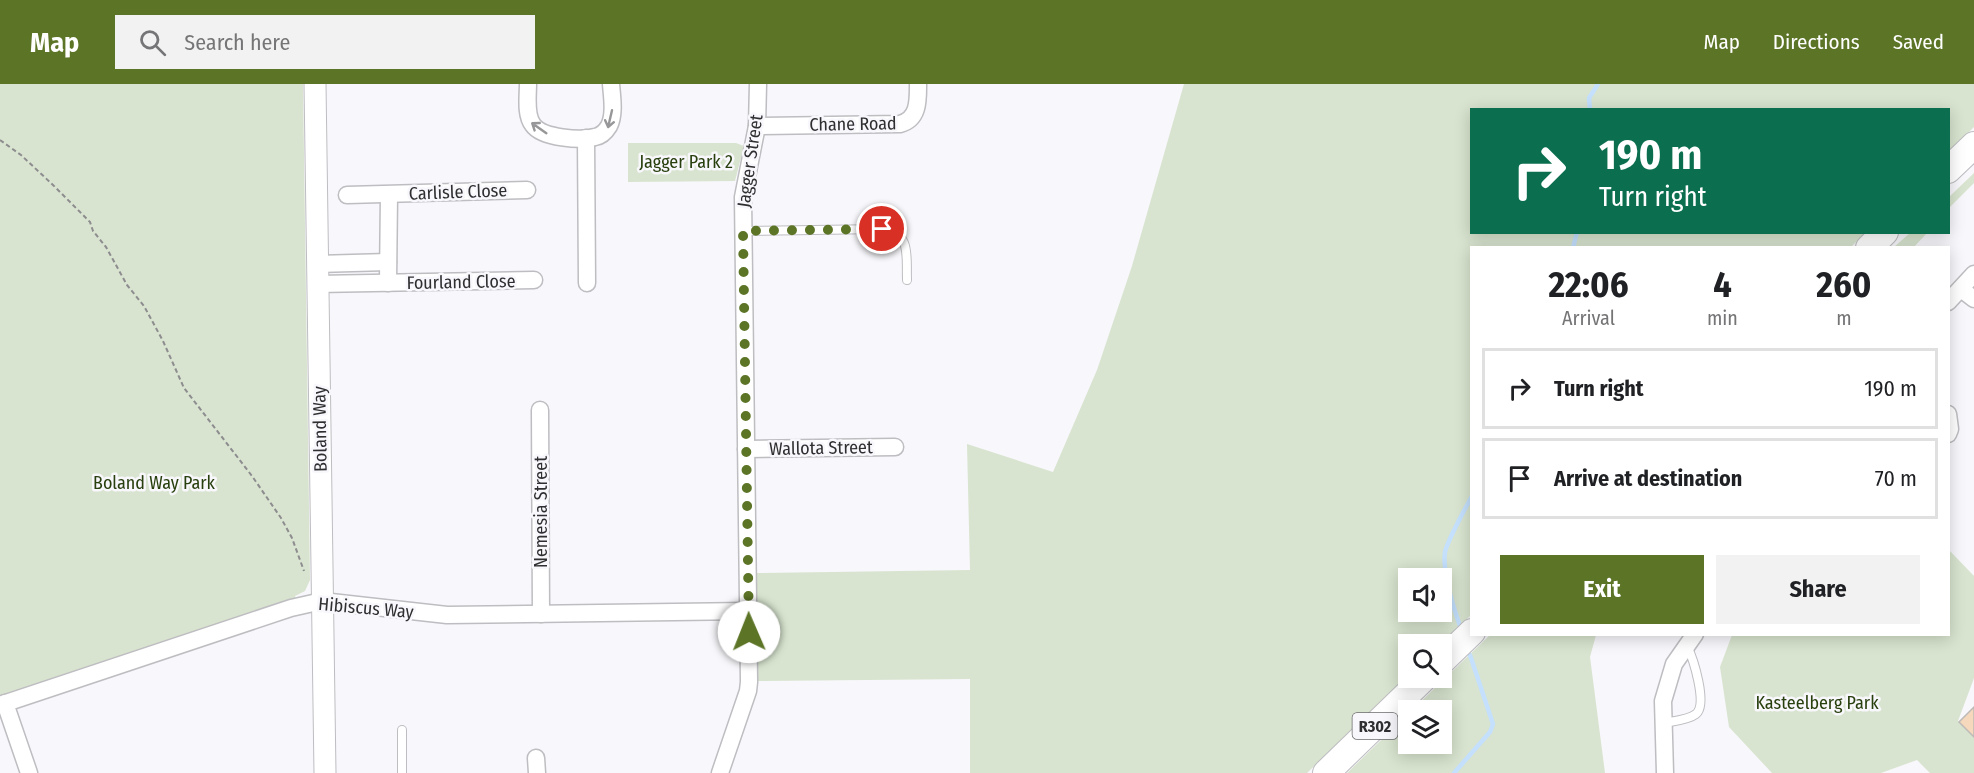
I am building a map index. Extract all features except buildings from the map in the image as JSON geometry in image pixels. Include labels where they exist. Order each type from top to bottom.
[{"type":"main road","points":[[1950,168],[1974,145]]},
{"type":"main road","points":[[1871,246],[1883,234]]},
{"type":"main road","name":"R302","points":[[1326,773],[1414,688]]},
{"type":"street","name":"Boland Way","points":[[315,84],[325,773]]},
{"type":"street","points":[[528,84],[529,118],[536,129],[557,136],[586,138],[597,137],[609,127],[612,115],[611,84]]},
{"type":"street","name":"Jagger Street","points":[[720,773],[748,691],[742,197],[758,126],[758,84]]},
{"type":"street","name":"Chane Road","points":[[758,126],[906,123],[914,116],[918,84]]},
{"type":"street","points":[[586,138],[587,284]]},
{"type":"street","name":"Carlisle Close","points":[[347,195],[527,190]]},
{"type":"street","name":"Carlisle Close","points":[[388,283],[389,195]]},
{"type":"street","points":[[317,274],[388,262]]},
{"type":"street","name":"Fourland Close","points":[[317,274],[388,283],[534,280]]},
{"type":"street","points":[[1950,301],[1967,294],[1974,274]]},
{"type":"street","name":"Nemesia Street","points":[[540,410],[541,614]]},
{"type":"street","name":"Wallota Street","points":[[746,449],[895,447]]},
{"type":"street","name":"Hibiscus Way","points":[[3,704],[291,608],[322,601],[428,615],[748,611]]},
{"type":"street","points":[[1665,773],[1663,701],[1674,664],[1691,640]]},
{"type":"street","points":[[3,704],[29,773]]},
{"type":"lane","points":[[743,231],[882,229],[895,232],[901,236],[906,249],[907,280]]},
{"type":"lane","points":[[1664,723],[1694,716],[1700,709],[1701,702],[1691,640]]},
{"type":"lane","points":[[402,730],[402,773]]},
{"type":"path","points":[[0,140],[21,155],[54,185],[90,222],[93,231],[106,247],[126,285],[144,306],[182,378],[184,388],[252,476],[281,518],[292,538],[304,574]]},
{"type":"green space","name":"Boland Way Park","points":[[0,84],[303,84],[310,580],[305,591],[295,596],[296,599],[0,698]]},
{"type":"green space","points":[[1184,84],[1974,84],[1974,127],[1950,151],[1950,108],[1470,108],[1470,234],[1864,234],[1852,246],[1470,246],[1470,616],[1451,634],[1398,634],[1398,686],[1307,773],[970,773],[970,679],[758,681],[756,573],[970,570],[967,444],[1053,472],[1097,370],[1132,266]]},
{"type":"green space","name":"Jagger Park 2","points":[[628,143],[736,143],[744,146],[735,181],[628,182]]},
{"type":"green space","points":[[1974,173],[1974,183],[1950,207],[1950,196]]},
{"type":"green space","points":[[1909,234],[1926,234],[1915,246],[1895,246]]},
{"type":"green space","name":"Kasteelberg Park","points":[[1950,551],[1974,576],[1974,678],[1958,721],[1974,737],[1974,773],[1930,773],[1917,760],[1881,773],[1772,773],[1729,727],[1720,667],[1732,636],[1950,636]]},
{"type":"green space","points":[[1489,636],[1596,636],[1590,657],[1605,773],[1347,773],[1398,724],[1398,754],[1452,754],[1452,700],[1422,700],[1435,688],[1452,688],[1452,672]]},
{"type":"waterway","points":[[1590,108],[1589,98],[1598,84]]},
{"type":"waterway","points":[[1574,246],[1576,234]]},
{"type":"waterway","points":[[1460,626],[1451,599],[1444,560],[1453,532],[1470,500]]},
{"type":"waterway","points":[[1454,773],[1490,732],[1493,724],[1470,655]]},
{"type":"route","points":[[749,632],[743,231],[882,229]]}]
